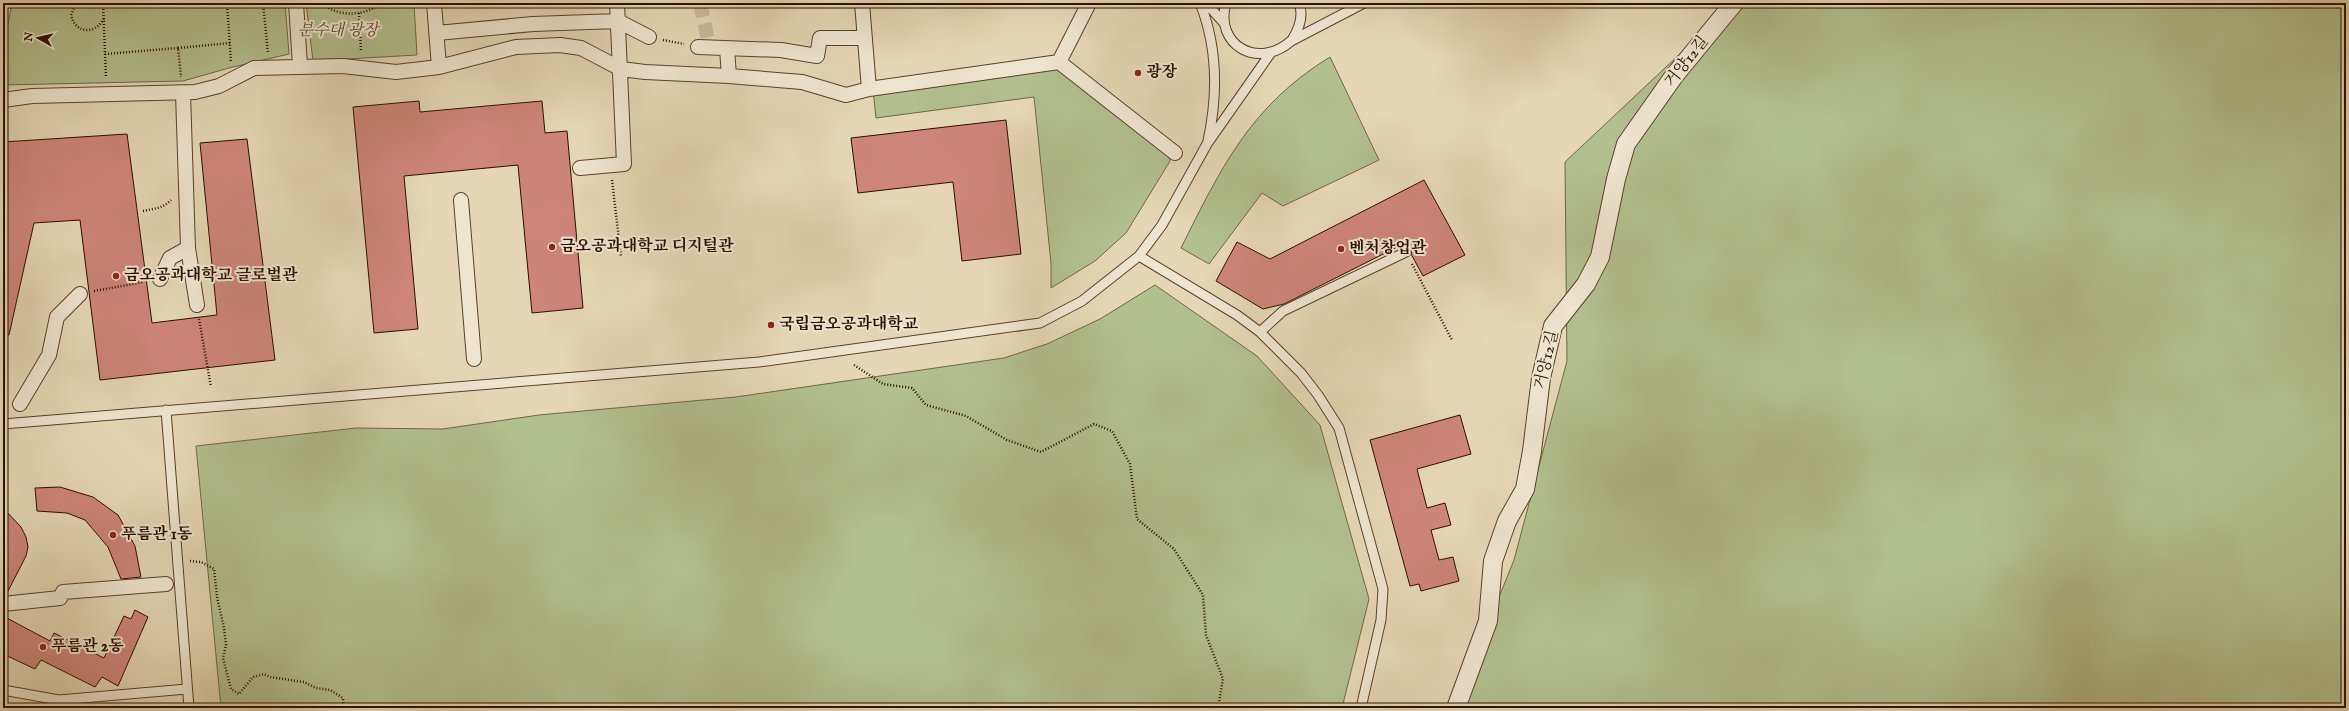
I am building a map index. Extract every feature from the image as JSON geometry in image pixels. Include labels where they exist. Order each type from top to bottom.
[{"type":"street","points":[[296,3],[300,66]]},
{"type":"street","points":[[434,3],[439,67]]},
{"type":"street","points":[[580,168],[624,164],[617,3]]},
{"type":"street","points":[[862,3],[869,89]]},
{"type":"street","points":[[1059,62],[1089,3]]},
{"type":"street","name":"거양12길","points":[[1456,708],[1488,621],[1493,561],[1507,521],[1525,489],[1542,370],[1553,326],[1586,284],[1600,257],[1616,179],[1626,144],[1674,76],[1734,3]]},
{"type":"street","points":[[437,33],[533,24],[618,21],[649,37]]},
{"type":"street","points":[[698,47],[781,50],[817,56],[820,38],[865,38]]},
{"type":"street","points":[[3,100],[32,96],[183,93],[219,86],[254,68],[300,66],[362,68],[396,72],[439,67],[516,47],[560,45],[581,48],[621,69],[646,72],[729,76],[802,82],[846,95],[869,89],[1059,62],[1175,153]]},
{"type":"street","points":[[727,49],[729,76]]},
{"type":"street","points":[[183,93],[188,248],[196,305]]},
{"type":"street","points":[[461,200],[474,359]]},
{"type":"street","points":[[160,279],[170,258],[188,248]]},
{"type":"street","points":[[20,404],[49,355],[57,317],[80,294]]},
{"type":"street","points":[[3,604],[60,598],[63,592],[166,584]]},
{"type":"lane","points":[[1200,3],[1212,42],[1216,79],[1207,144]]},
{"type":"lane","points":[[1206,3],[1224,24],[1236,45],[1247,51],[1259,54],[1270,54],[1282,49],[1291,41],[1298,31],[1301,19],[1299,3]]},
{"type":"lane","points":[[1224,24],[1226,3]]},
{"type":"lane","points":[[1291,41],[1364,3]]},
{"type":"lane","points":[[3,424],[759,362],[932,337],[984,332],[1040,323],[1082,302],[1139,256],[1162,225],[1207,144],[1270,54]]},
{"type":"lane","points":[[1260,332],[1283,311],[1406,252]]},
{"type":"lane","points":[[1139,256],[1238,315],[1260,332],[1301,373],[1318,395],[1339,428],[1383,589],[1381,620],[1361,708]]},
{"type":"lane","points":[[166,410],[189,708]]},
{"type":"lane","points":[[3,690],[58,700],[188,689]]},
{"type":"path","points":[[76,3],[71,15],[76,25],[80,29],[92,30],[101,24],[104,13],[102,3]]},
{"type":"path","points":[[102,3],[104,13],[107,95]]},
{"type":"path","points":[[226,3],[232,79]]},
{"type":"path","points":[[263,3],[269,68]]},
{"type":"path","points":[[321,3],[334,11],[344,13],[359,13],[381,3]]},
{"type":"path","points":[[359,13],[362,68]]},
{"type":"path","points":[[649,37],[698,47]]},
{"type":"path","points":[[105,54],[230,43]]},
{"type":"path","points":[[178,48],[183,93]]},
{"type":"path","points":[[611,165],[621,257]]},
{"type":"path","points":[[143,211],[156,209],[168,204],[186,178]]},
{"type":"path","points":[[1406,252],[1452,340]]},
{"type":"path","points":[[80,294],[160,279]]},
{"type":"path","points":[[196,305],[211,388]]},
{"type":"path","points":[[854,365],[883,384],[912,388],[926,404],[966,416],[1007,440],[1041,452],[1094,424],[1112,431],[1130,464],[1137,519],[1174,549],[1203,595],[1206,635],[1223,679],[1218,708]]},
{"type":"path","points":[[189,561],[201,562],[214,569],[217,597],[226,645],[223,658],[231,689],[239,694],[253,677],[264,674],[270,677],[304,682],[316,688],[330,690],[343,698],[344,708]]},
{"type":"green space","points":[[12,3],[285,3],[289,54],[229,68],[183,81],[3,85],[3,50]]},
{"type":"green space","name":"분수대 광장","points":[[306,3],[414,3],[417,55],[313,61]]},
{"type":"green space","points":[[1734,3],[2346,3],[2346,708],[1454,708],[1514,560],[1567,361],[1565,162]]},
{"type":"green space","points":[[1330,57],[1379,160],[1283,206],[1262,193],[1209,264],[1181,248],[1210,191],[1240,141],[1258,118],[1279,96],[1302,76]]},
{"type":"green space","points":[[1059,68],[1169,156],[1170,161],[1126,233],[1095,261],[1051,288],[1051,263],[1034,97],[876,118],[873,90]]},
{"type":"green space","points":[[1155,285],[1257,356],[1320,425],[1369,599],[1342,708],[221,708],[196,446],[356,428],[443,429],[539,415],[736,397],[1004,358],[1047,344],[1100,319]]},
{"type":"building","name":"금오공과대학교 디지털관","points":[[419,101],[420,112],[542,101],[545,133],[567,131],[583,308],[532,313],[518,165],[404,176],[418,329],[374,333],[353,107]]},
{"type":"building","points":[[1006,120],[1021,254],[962,261],[953,182],[858,193],[851,138]]},
{"type":"building","name":"금오공과대학교 글로벌관","points":[[127,134],[152,323],[217,315],[200,143],[247,139],[275,360],[100,380],[80,220],[34,223],[9,335],[3,335],[3,142]]},
{"type":"building","name":"벤처창업관","points":[[1424,180],[1465,255],[1423,276],[1411,254],[1411,249],[1405,243],[1284,304],[1263,309],[1216,281],[1237,242],[1270,259]]},
{"type":"building","points":[[1460,415],[1471,454],[1417,469],[1427,508],[1445,503],[1451,525],[1431,530],[1439,560],[1453,557],[1459,581],[1421,591],[1419,584],[1410,586],[1370,440]]},
{"type":"building","name":"푸름관 1동","points":[[60,487],[93,497],[118,515],[135,546],[141,577],[121,579],[108,547],[85,520],[67,513],[37,511],[35,488]]},
{"type":"building","points":[[3,508],[21,527],[26,537],[28,547],[26,556],[6,595],[3,595]]},
{"type":"building","name":"푸름관 2동","points":[[135,610],[148,617],[118,686],[102,677],[95,687],[41,660],[35,669],[3,654],[3,616],[50,641],[54,633],[104,658],[124,616],[131,619]]},
{"type":"tunnel","points":[[700,3],[710,49]]},
{"type":"place","name":"광장","points":[[1138,73]]},
{"type":"place","name":"금오공과대학교 디지털관","points":[[552,247]]},
{"type":"place","name":"벤처창업관","points":[[1341,249]]},
{"type":"place","name":"금오공과대학교 글로벌관","points":[[116,276]]},
{"type":"place","name":"국립금오공과대학교","points":[[771,325]]},
{"type":"place","name":"푸름관 1동","points":[[113,535]]},
{"type":"place","name":"푸름관 2동","points":[[43,647]]}]
